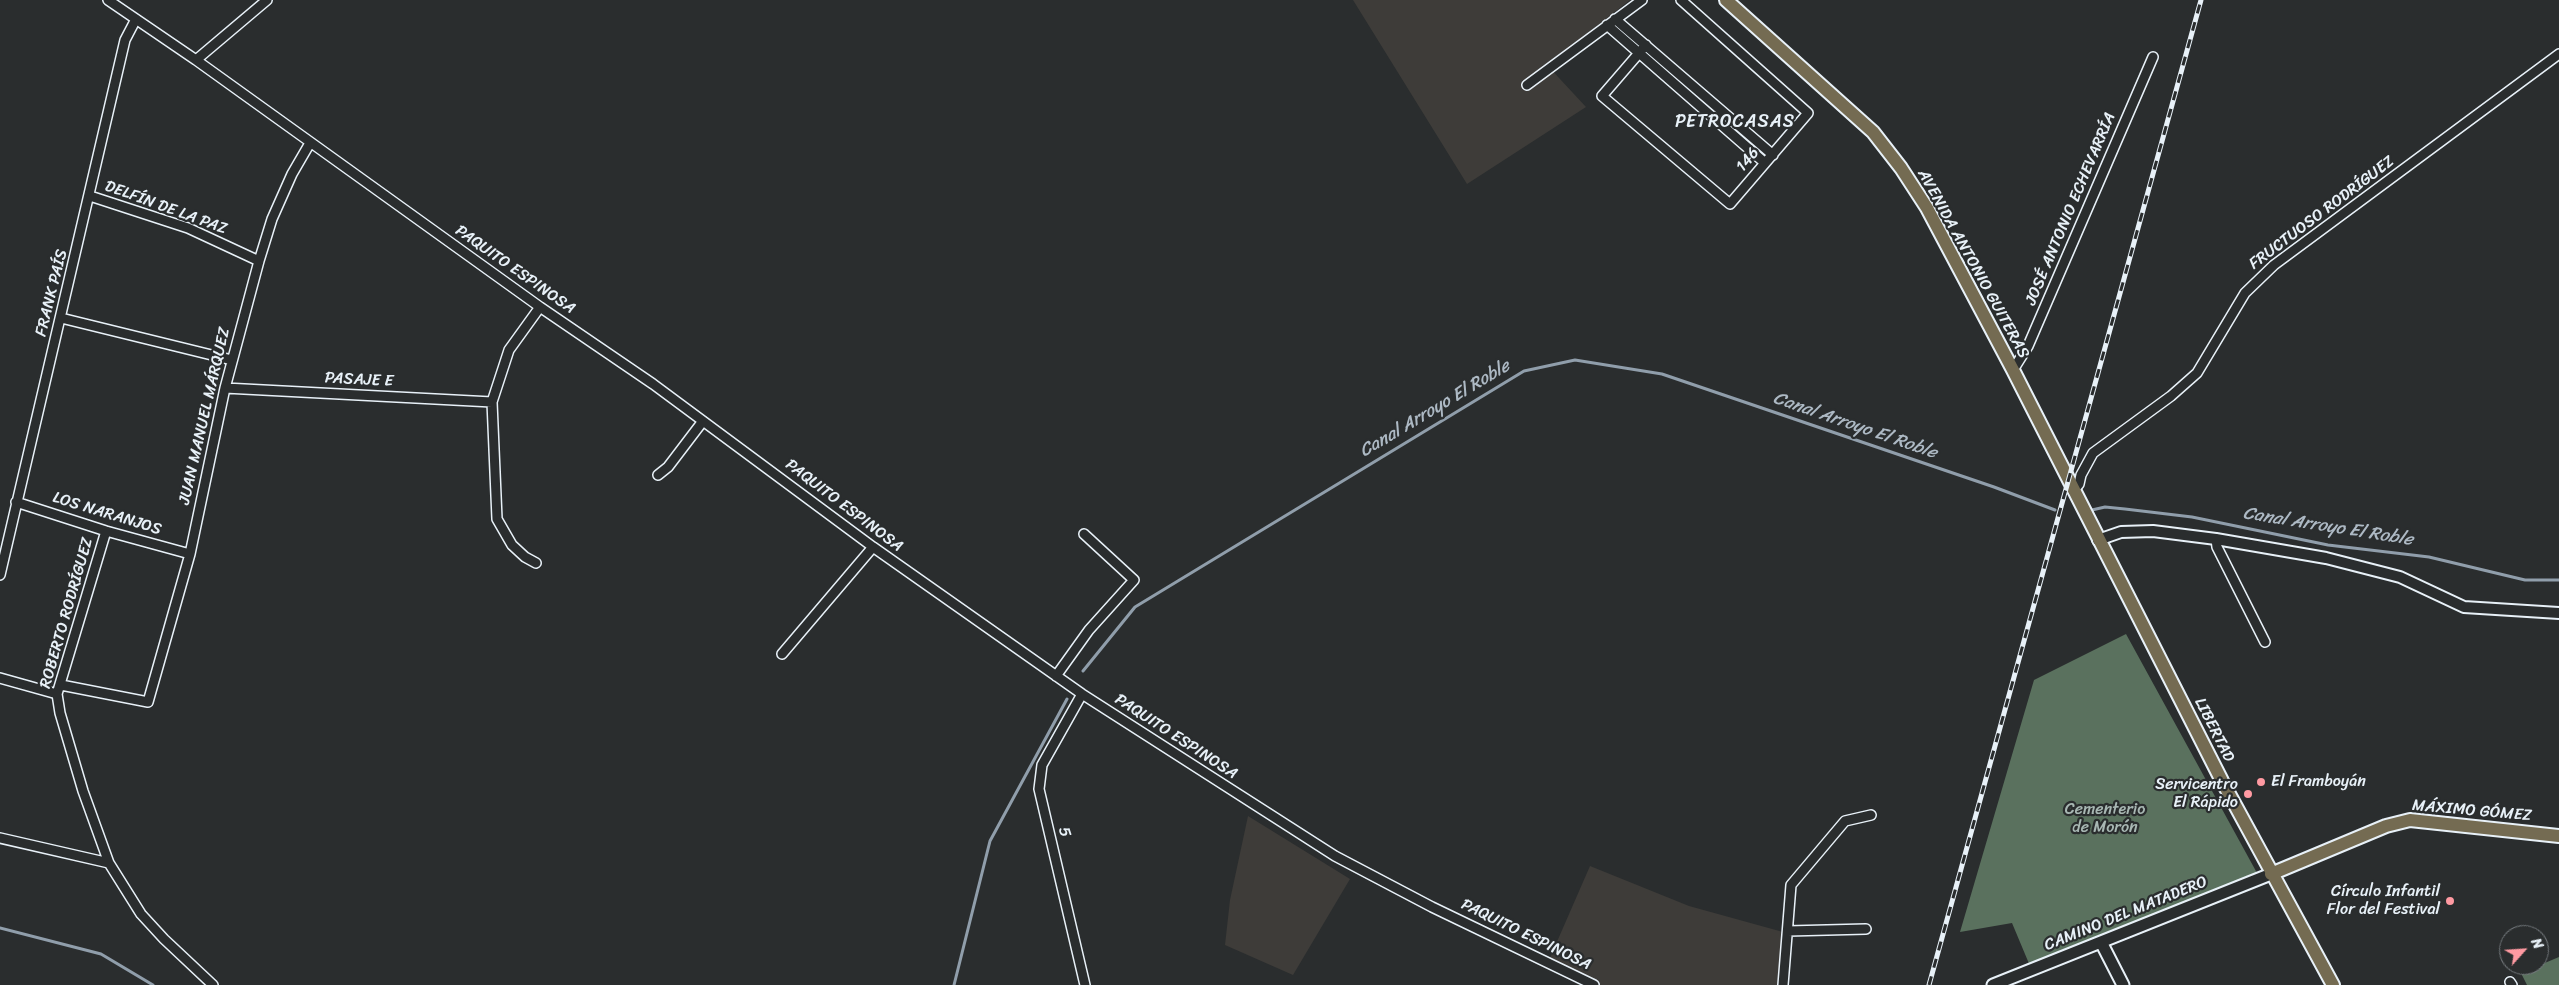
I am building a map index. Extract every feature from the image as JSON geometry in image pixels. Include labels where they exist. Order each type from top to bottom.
[{"type":"main road","name":"AVENIDA ANTONIO GUITERAS","points":[[1726,0],[1873,132],[1902,168],[1927,208],[2013,370],[2098,540]]},
{"type":"main road","name":"LIBERTAD","points":[[2098,540],[2271,874],[2333,985]]},
{"type":"main road","name":"MÁXIMO GÓMEZ","points":[[2271,874],[2386,826],[2410,820],[2559,836]]},
{"type":"main road","name":"CAMINO DEL MATADERO","points":[[1993,985],[2271,874]]},
{"type":"main road","points":[[2101,942],[2123,985]]},
{"type":"street","name":"PAQUITO ESPINOSA","points":[[108,0],[196,60],[310,144],[702,421],[873,547],[1082,694],[1335,856],[1432,907],[1594,985]]},
{"type":"street","points":[[196,60],[267,0]]},
{"type":"street","points":[[1527,85],[1642,0]]},
{"type":"street","name":"146","points":[[1639,54],[1602,96],[1730,204],[1808,113],[1682,0]]},
{"type":"street","name":"FRANK PAÍS","points":[[0,575],[125,40],[136,19]]},
{"type":"street","points":[[1615,19],[1773,155]]},
{"type":"street","points":[[1607,25],[1765,163]]},
{"type":"street","points":[[1639,54],[1646,45]]},
{"type":"street","name":"FRUCTUOSO RODRÍGUEZ","points":[[2073,491],[2079,484],[2081,475],[2093,453],[2171,396],[2197,373],[2245,293],[2255,282],[2311,236],[2466,125],[2559,54]]},
{"type":"street","name":"JOSÉ ANTONIO ECHEVARRÍA","points":[[2013,370],[2028,346],[2153,57]]},
{"type":"street","name":"JUAN MANUEL MÁRQUEZ","points":[[60,685],[148,702],[190,554],[225,388],[259,260],[272,219],[292,174],[310,144]]},
{"type":"street","name":"DELFÍN DE LA PAZ","points":[[90,196],[188,228],[259,260]]},
{"type":"street","points":[[536,563],[525,557],[512,545],[497,519],[492,402],[509,350],[540,307]]},
{"type":"street","points":[[61,318],[232,360]]},
{"type":"street","name":"PASAJE E","points":[[225,388],[492,402]]},
{"type":"street","points":[[658,475],[668,467],[702,421]]},
{"type":"street","name":"LOS NARANJOS","points":[[16,502],[106,531],[190,554]]},
{"type":"street","name":"ROBERTO RODRÍGUEZ","points":[[106,531],[57,694],[67,740],[109,863],[141,914],[164,939],[214,985]]},
{"type":"street","points":[[2098,540],[2121,532],[2153,531],[2216,539],[2326,558],[2400,577],[2464,607],[2559,613]]},
{"type":"street","points":[[1056,676],[1089,630],[1134,580],[1084,534]]},
{"type":"street","points":[[2216,539],[2217,547],[2265,642]]},
{"type":"street","points":[[782,654],[873,547]]},
{"type":"street","points":[[0,678],[57,694]]},
{"type":"street","name":"5","points":[[1082,694],[1042,765],[1039,789],[1085,985]]},
{"type":"street","points":[[1783,985],[1791,885],[1844,821],[1872,815]]},
{"type":"street","points":[[0,838],[109,863]]},
{"type":"street","points":[[1788,931],[1866,929]]},
{"type":"shaded area","points":[[1353,0],[1630,0],[1547,65],[1586,107],[1467,184]]},
{"type":"shaded area","points":[[1248,816],[1350,879],[1293,975],[1225,945],[1230,900]]},
{"type":"shaded area","points":[[1590,866],[1689,906],[1783,932],[1778,985],[1600,985],[1549,960]]},
{"type":"green space","name":"Cementerio de Morón","points":[[2126,634],[2257,873],[2030,966],[2012,923],[1960,932],[2034,680]]},
{"type":"green space","points":[[2559,957],[2559,985],[2527,985],[2522,975],[2549,975],[2549,961]]},
{"type":"waterway","name":"Canal Arroyo El Roble","points":[[1083,671],[1135,607],[1524,371],[1575,360],[1662,374],[1994,487],[2055,510]]},
{"type":"waterway","name":"Canal Arroyo El Roble","points":[[2092,510],[2105,507],[2192,517],[2328,545],[2429,557],[2525,580],[2559,580]]},
{"type":"waterway","name":"Canal Arroyo El Roble","points":[[954,985],[990,841],[1067,699]]},
{"type":"waterway","name":"Canal Arroyo El Roble","points":[[0,928],[101,954],[153,985]]},
{"type":"railway","points":[[1929,985],[2201,0]]},
{"type":"place","name":"El Framboyán","points":[[2261,782]]},
{"type":"place","name":"Servicentro El Rápido","points":[[2248,794]]},
{"type":"place","name":"Círculo Infantil Flor del Festival","points":[[2450,901]]},
{"type":"district","name":"PETROCASAS","points":[[1735,122]]}]
